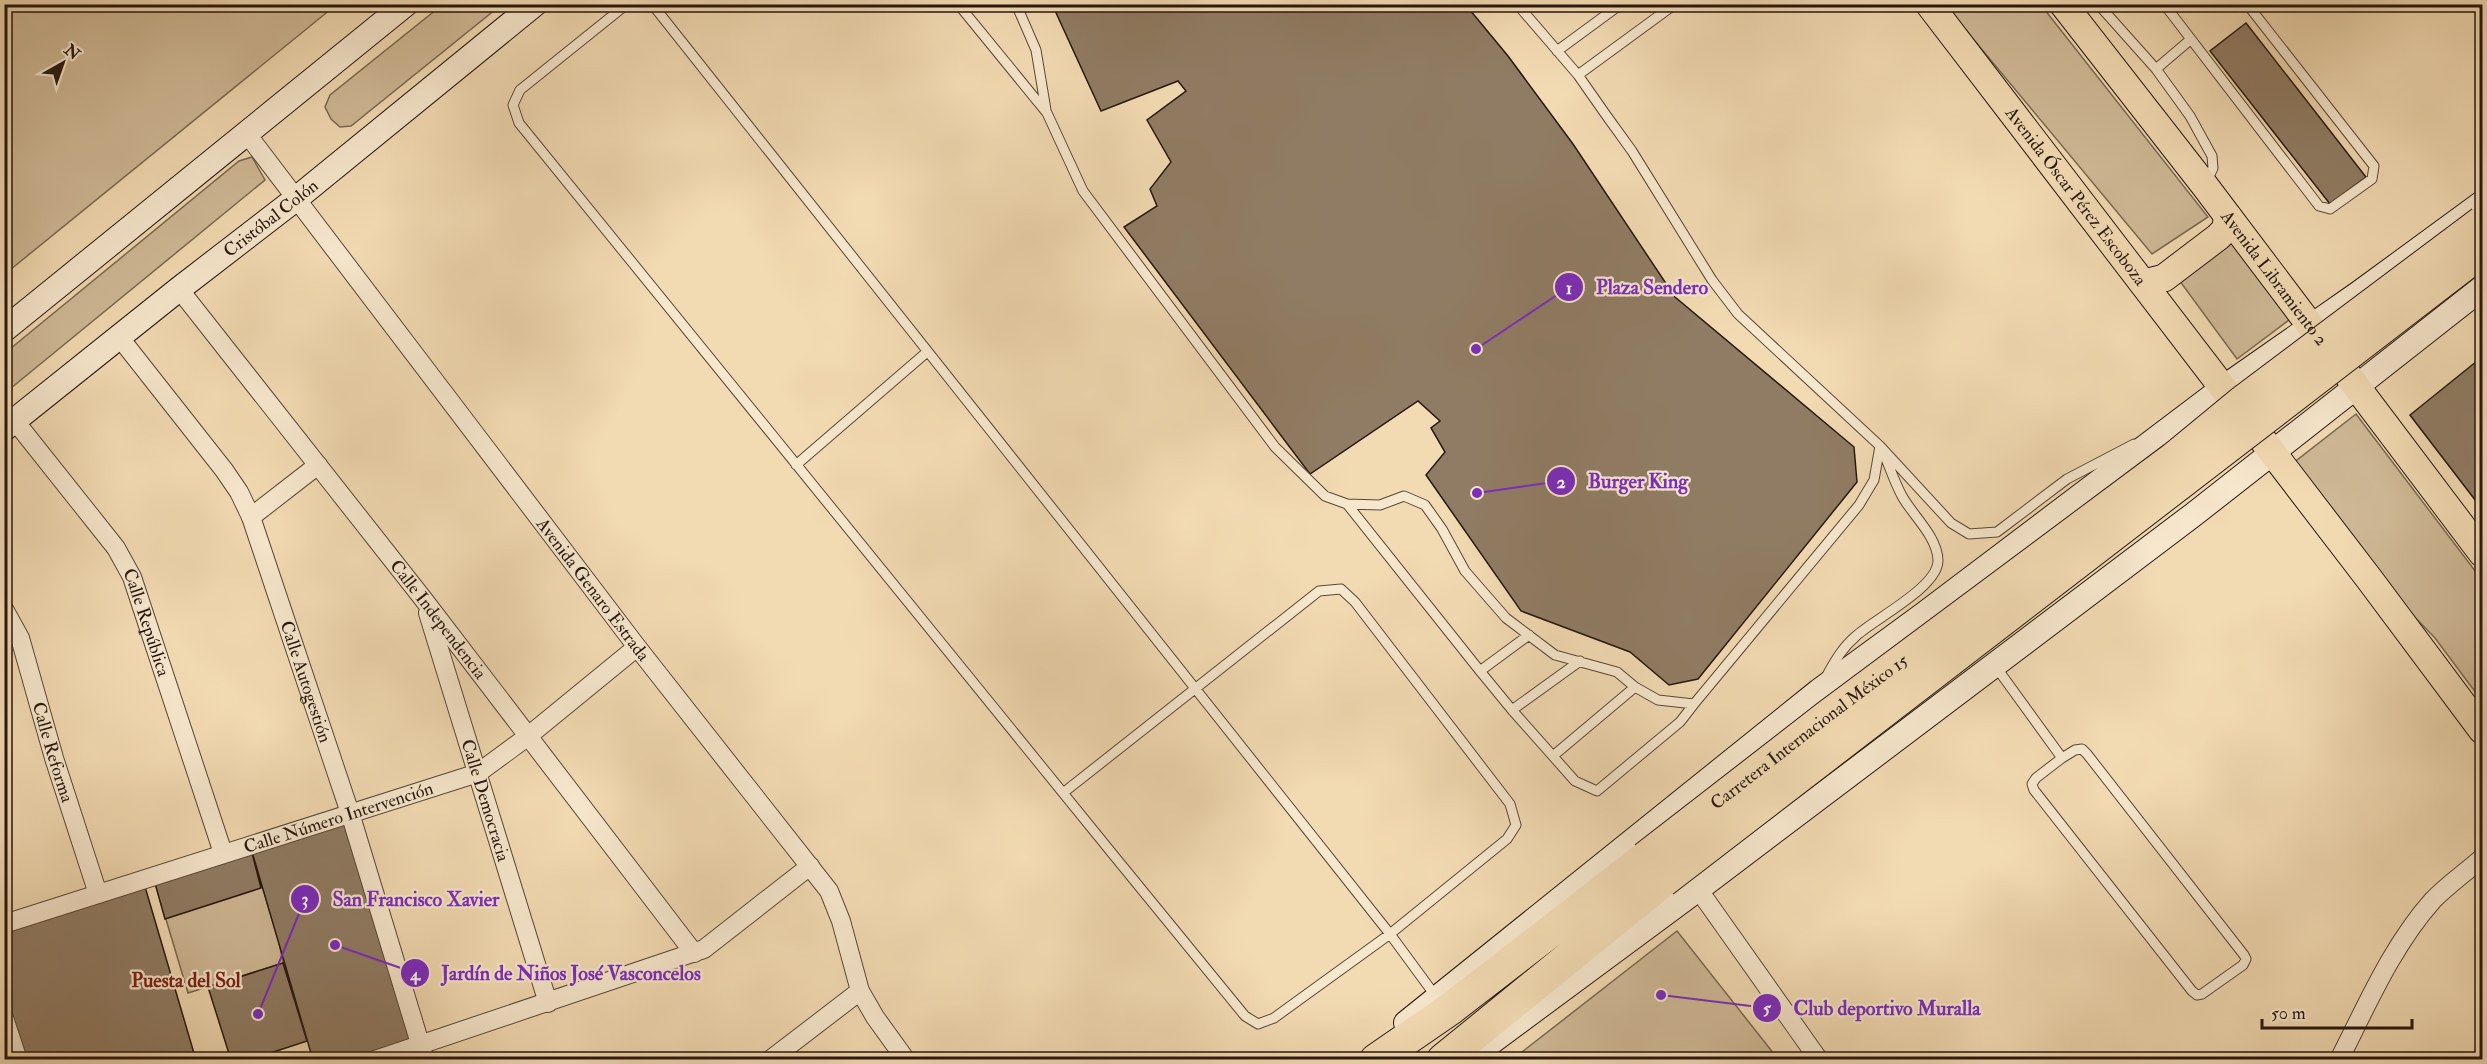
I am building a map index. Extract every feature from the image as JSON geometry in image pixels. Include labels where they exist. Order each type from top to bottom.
[{"type":"highway","points":[[2241,404],[2482,222]]},
{"type":"highway","points":[[2241,404],[2482,251]]},
{"type":"highway","name":"Carretera Internacional México 15","points":[[1443,1059],[1654,870],[2241,404]]},
{"type":"highway","name":"Carretera Internacional México 15","points":[[1374,1059],[1654,870]]},
{"type":"main road","points":[[4,330],[406,4]]},
{"type":"main road","name":"Cristóbal Colón","points":[[10,425],[179,289],[297,198],[535,4]]},
{"type":"main road","name":"Avenida Óscar Pérez Escoboza","points":[[1929,4],[2144,283],[2241,404]]},
{"type":"main road","name":"Avenida Libramiento 2","points":[[2063,4],[2205,186],[2482,553]]},
{"type":"main road","points":[[1374,1059],[1409,1020],[1819,691],[2169,428],[2241,404],[2311,326],[2482,203]]},
{"type":"main road","points":[[2144,283],[2164,278],[2218,237],[2224,230],[2228,217]]},
{"type":"main road","points":[[1467,1059],[1698,889],[2193,515],[2482,288]]},
{"type":"main road","points":[[2241,404],[2271,452],[2482,730]]},
{"type":"main road","points":[[2141,450],[2169,449],[2178,451],[2193,460],[2202,474],[2203,482],[2202,492],[2193,515]]},
{"type":"street","name":"Avenida Genaro Estrada","points":[[247,134],[638,646],[829,891],[841,921],[860,991],[875,1017],[906,1059]]},
{"type":"street","name":"Calle Independencia","points":[[179,289],[423,600],[694,953]]},
{"type":"street","name":"Calle Autogestión","points":[[120,338],[224,470],[239,492],[251,518],[350,813],[422,1052]]},
{"type":"street","name":"Calle República","points":[[10,425],[116,548],[132,577],[223,853]]},
{"type":"street","points":[[251,518],[318,465]]},
{"type":"street","name":"Calle Democracia","points":[[423,600],[548,1003]]},
{"type":"street","name":"Calle Reforma","points":[[4,609],[20,638],[54,758],[98,894]]},
{"type":"street","name":"Calle Número Intervención","points":[[4,924],[478,773],[527,737],[638,646]]},
{"type":"street","points":[[2339,1059],[2380,977],[2415,923],[2434,899],[2482,858]]},
{"type":"street","points":[[375,1059],[422,1052],[548,1003],[704,949],[810,866]]},
{"type":"street","points":[[1698,889],[1820,1059]]},
{"type":"street","points":[[770,1059],[860,991]]},
{"type":"street","points":[[4,1018],[18,1059]]},
{"type":"lane","points":[[627,4],[520,90],[513,105],[519,123],[796,465],[1063,793],[1245,1016],[1258,1024],[1274,1018],[1390,934],[1507,839],[1516,825],[1510,804],[1355,602],[1341,589],[1319,591],[1063,793]]},
{"type":"lane","points":[[652,4],[1390,934],[1437,998]]},
{"type":"lane","points":[[958,4],[1047,113],[1083,191],[1275,447],[1325,496],[1347,504],[1380,505],[1404,496],[1425,505],[1442,529],[1465,571],[1506,618],[1555,655],[1617,672],[1635,687],[1658,700],[1694,704]]},
{"type":"lane","points":[[1016,4],[1036,51],[1047,113]]},
{"type":"lane","points":[[1517,4],[1578,75],[1632,151],[1712,280],[1738,314],[1880,446],[1951,523],[1969,534],[1997,532],[2067,480],[2120,450],[2169,428]]},
{"type":"lane","points":[[1557,51],[1621,4]]},
{"type":"lane","points":[[1578,75],[1675,4]]},
{"type":"lane","points":[[2098,4],[2156,69],[2190,116],[2212,156],[2213,168],[2205,186]]},
{"type":"lane","points":[[2164,4],[2319,206],[2330,209],[2372,179],[2374,166],[2247,4]]},
{"type":"lane","points":[[2156,69],[2190,40]]},
{"type":"lane","points":[[796,465],[927,352]]},
{"type":"lane","points":[[1347,504],[1512,710],[1575,782],[1597,791],[1680,723],[1859,505],[1874,480],[1880,446]]},
{"type":"lane","points":[[1819,691],[1838,655],[1857,635],[1933,576],[1939,561],[1933,541],[1902,496],[1880,446]]},
{"type":"lane","points":[[1480,671],[1529,635]]},
{"type":"lane","points":[[1512,710],[1580,661]]},
{"type":"lane","points":[[1994,664],[2062,758]]},
{"type":"lane","points":[[1553,756],[1635,687]]},
{"type":"lane","points":[[2082,749],[2087,754],[2244,955],[2246,959],[2243,965],[2202,994],[2196,995],[2192,991],[2034,790],[2032,784],[2036,778],[2062,758],[2075,750],[2082,749]]},
{"type":"shaded area","points":[[5,4],[336,4],[336,5],[5,274]]},
{"type":"shaded area","points":[[442,5],[501,5],[351,126],[340,127],[331,119],[325,107],[330,95]]},
{"type":"shaded area","points":[[1945,5],[2041,5],[2208,217],[2152,254]]},
{"type":"shaded area","points":[[252,157],[265,180],[5,393],[5,353],[239,161]]},
{"type":"shaded area","points":[[2237,240],[2293,317],[2237,359],[2179,280]]},
{"type":"shaded area","points":[[2356,414],[2482,580],[2482,701],[2435,638],[2400,602],[2292,464]]},
{"type":"shaded area","points":[[250,845],[279,942],[283,963],[188,993],[153,876]]},
{"type":"shaded area","points":[[1677,931],[1778,1059],[1513,1059]]},
{"type":"building","points":[[1052,4],[1465,4],[1508,56],[1573,144],[1675,297],[1854,447],[1857,482],[1698,679],[1669,685],[1630,652],[1521,611],[1426,475],[1445,452],[1431,428],[1440,421],[1418,401],[1310,474],[1124,227],[1157,206],[1150,189],[1171,162],[1147,120],[1186,91],[1178,81],[1101,111]]},
{"type":"building","points":[[2246,23],[2366,177],[2330,204],[2210,51]]},
{"type":"building","points":[[2482,357],[2482,509],[2410,415]]},
{"type":"building","points":[[350,813],[420,1045],[375,1060],[313,1060],[250,845]]},
{"type":"building","points":[[250,845],[261,888],[165,919],[153,876]]},
{"type":"building","points":[[143,880],[196,1060],[18,1060],[4,1018],[4,924]]},
{"type":"building","points":[[283,963],[307,1041],[249,1060],[231,1060],[208,987]]},
{"type":"place","name":"Plaza Sendero","points":[[1476,349]]},
{"type":"place","name":"Burger King","points":[[1477,493]]},
{"type":"place","name":"Jardín de Niños José Vasconcelos","points":[[335,945]]},
{"type":"place","name":"Club deportivo Muralla","points":[[1661,995]]},
{"type":"place","name":"San Francisco Xavier","points":[[258,1014]]},
{"type":"district","name":"Puesta del Sol","points":[[186,980]]}]
